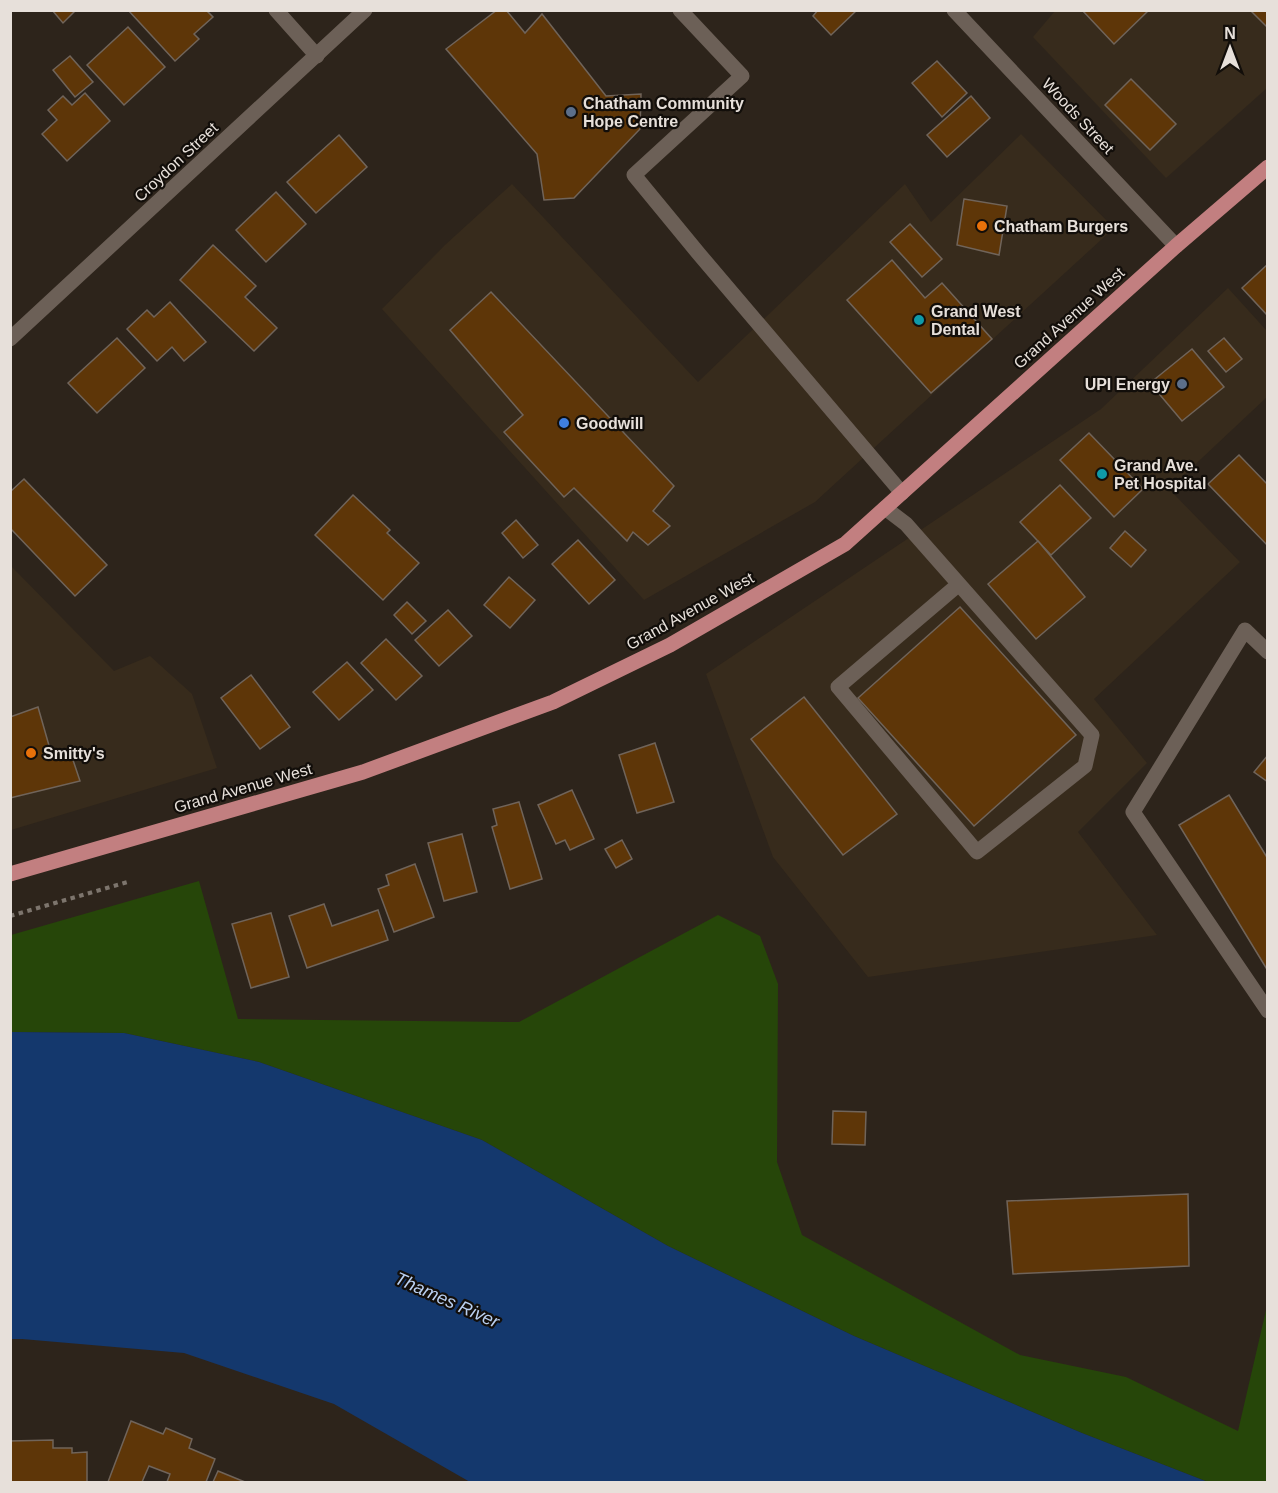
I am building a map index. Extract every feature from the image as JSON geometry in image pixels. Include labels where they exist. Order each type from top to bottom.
[{"type":"main road","name":"Grand Avenue West","points":[[10,874],[363,772],[553,702],[670,645],[845,544],[1176,246],[1268,167]]},
{"type":"street","points":[[276,10],[317,56]]},
{"type":"street","name":"Croydon Street","points":[[10,339],[365,10]]},
{"type":"street","points":[[680,10],[742,76],[634,175],[902,493]]},
{"type":"street","name":"Woods Street","points":[[954,10],[1176,246]]},
{"type":"street","points":[[885,508],[906,524],[959,584],[1092,735],[1086,766],[976,852],[837,687],[959,584]]},
{"type":"street","points":[[1268,652],[1245,630],[1133,812],[1268,1011]]},
{"type":"path","points":[[10,916],[131,881]]},
{"type":"shaded area","points":[[1055,11],[1267,11],[1267,88],[1166,178],[1033,37]]},
{"type":"shaded area","points":[[1021,134],[1114,228],[815,502],[644,600],[382,309],[445,245],[512,184],[698,382],[905,184],[931,222]]},
{"type":"shaded area","points":[[1228,288],[1267,331],[1267,397],[1169,489],[1240,562],[1094,699],[1147,763],[1078,832],[1157,935],[868,977],[773,857],[706,674],[1101,409]]},
{"type":"shaded area","points":[[10,565],[114,671],[150,656],[192,694],[217,768],[11,830]]},
{"type":"green space","points":[[199,881],[238,1019],[519,1022],[718,915],[760,936],[778,984],[777,1162],[802,1235],[1020,1355],[1126,1377],[1238,1431],[1267,1306],[1267,1482],[1208,1482],[1082,1433],[854,1336],[668,1246],[482,1140],[259,1062],[124,1033],[11,1032],[11,935]]},
{"type":"water","name":"Thames River","points":[[10,1032],[124,1033],[259,1062],[482,1140],[668,1246],[854,1336],[1082,1433],[1208,1482],[470,1482],[334,1404],[184,1353],[11,1339]]},
{"type":"building","points":[[52,10],[76,10],[63,23]]},
{"type":"building","points":[[128,10],[206,10],[213,17],[194,34],[199,39],[175,61]]},
{"type":"building","name":"Chatham Community Hope Centre","points":[[497,10],[506,10],[525,33],[542,14],[606,96],[641,94],[640,129],[574,198],[544,200],[537,154],[446,49]]},
{"type":"building","points":[[818,10],[857,10],[831,35],[813,16]]},
{"type":"building","points":[[1082,10],[1149,10],[1114,44]]},
{"type":"building","points":[[1250,10],[1268,10],[1268,28]]},
{"type":"building","points":[[128,27],[165,67],[124,105],[87,65]]},
{"type":"building","points":[[70,56],[93,82],[75,97],[53,70]]},
{"type":"building","points":[[937,61],[967,93],[942,117],[912,83]]},
{"type":"building","points":[[1131,79],[1176,124],[1150,150],[1105,105]]},
{"type":"building","points":[[85,93],[110,121],[67,161],[42,134],[57,120],[48,110],[63,96],[72,105]]},
{"type":"building","points":[[971,96],[990,118],[947,157],[927,135]]},
{"type":"building","points":[[339,135],[367,167],[316,213],[287,182]]},
{"type":"building","points":[[276,192],[306,224],[266,262],[236,230]]},
{"type":"building","name":"Chatham Burgers","points":[[964,199],[1007,206],[999,255],[957,245]]},
{"type":"building","points":[[910,224],[942,259],[922,277],[890,242]]},
{"type":"building","points":[[213,245],[256,286],[245,297],[277,328],[254,351],[180,280]]},
{"type":"building","name":"Grand West Dental","points":[[892,260],[925,298],[942,283],[992,339],[931,393],[847,300]]},
{"type":"building","points":[[1268,264],[1268,316],[1242,288]]},
{"type":"building","name":"Goodwill","points":[[491,292],[674,486],[653,511],[670,526],[648,545],[633,532],[627,541],[574,488],[564,497],[504,432],[523,415],[450,330]]},
{"type":"building","points":[[170,302],[206,342],[184,361],[172,347],[157,361],[127,329],[147,310],[154,317]]},
{"type":"building","points":[[117,338],[145,368],[97,413],[68,383]]},
{"type":"building","points":[[1224,338],[1242,359],[1226,372],[1208,351]]},
{"type":"building","points":[[1192,349],[1224,387],[1182,421],[1150,383]]},
{"type":"building","name":"Grand Ave. Pet Hospital","points":[[1089,433],[1143,489],[1114,517],[1060,460]]},
{"type":"building","points":[[1239,455],[1268,485],[1268,546],[1208,484]]},
{"type":"building","points":[[24,479],[107,565],[75,596],[10,528],[10,492]]},
{"type":"building","points":[[1060,485],[1091,518],[1051,555],[1020,522]]},
{"type":"building","points":[[353,495],[390,530],[387,533],[419,563],[383,600],[315,535]]},
{"type":"building","points":[[516,520],[538,545],[523,558],[502,533]]},
{"type":"building","points":[[1125,531],[1146,550],[1131,567],[1110,548]]},
{"type":"building","points":[[578,540],[615,580],[589,604],[552,564]]},
{"type":"building","points":[[1038,541],[1085,597],[1036,639],[988,584]]},
{"type":"building","points":[[509,577],[535,600],[510,628],[484,605]]},
{"type":"building","points":[[407,602],[426,621],[412,634],[394,615]]},
{"type":"building","points":[[960,607],[1076,735],[974,826],[858,698]]},
{"type":"building","points":[[448,610],[472,636],[439,666],[415,640]]},
{"type":"building","points":[[386,639],[422,676],[396,700],[361,663]]},
{"type":"building","points":[[347,662],[373,690],[339,720],[313,692]]},
{"type":"building","points":[[251,675],[290,727],[260,749],[221,698]]},
{"type":"building","points":[[804,697],[897,814],[843,855],[751,739]]},
{"type":"building","name":"Smitty's","points":[[38,707],[52,756],[70,751],[80,781],[10,798],[10,717]]},
{"type":"building","points":[[655,743],[674,802],[637,813],[619,755]]},
{"type":"building","points":[[1268,755],[1268,782],[1254,772]]},
{"type":"building","points":[[572,790],[594,839],[570,850],[565,840],[556,844],[538,805]]},
{"type":"building","points":[[1229,795],[1268,859],[1268,971],[1179,825]]},
{"type":"building","points":[[519,802],[542,879],[510,889],[492,827],[497,825],[493,809]]},
{"type":"building","points":[[462,834],[477,892],[444,901],[428,843]]},
{"type":"building","points":[[622,840],[632,859],[616,868],[605,849]]},
{"type":"building","points":[[415,864],[434,917],[394,932],[378,889],[389,885],[386,875]]},
{"type":"building","points":[[324,904],[332,926],[378,910],[388,940],[307,968],[289,916]]},
{"type":"building","points":[[271,913],[289,977],[251,988],[232,924]]},
{"type":"building","points":[[833,1111],[866,1112],[865,1145],[832,1144]]},
{"type":"building","points":[[1188,1194],[1189,1266],[1013,1274],[1007,1201]]},
{"type":"building","points":[[131,1421],[163,1434],[166,1428],[192,1439],[189,1448],[215,1459],[206,1482],[167,1482],[170,1474],[149,1466],[142,1482],[108,1482]]},
{"type":"building","points":[[53,1440],[53,1448],[72,1448],[72,1453],[87,1452],[87,1482],[10,1482],[10,1441]]},
{"type":"building","points":[[218,1471],[245,1482],[213,1482]]},
{"type":"place","name":"Chatham Community Hope Centre","points":[[571,112]]},
{"type":"place","name":"Chatham Burgers","points":[[982,226]]},
{"type":"place","name":"Grand West Dental","points":[[919,320]]},
{"type":"place","name":"UPI Energy","points":[[1182,384]]},
{"type":"place","name":"Goodwill","points":[[564,423]]},
{"type":"place","name":"Grand Ave. Pet Hospital","points":[[1102,474]]},
{"type":"place","name":"Smitty's","points":[[31,753]]}]
